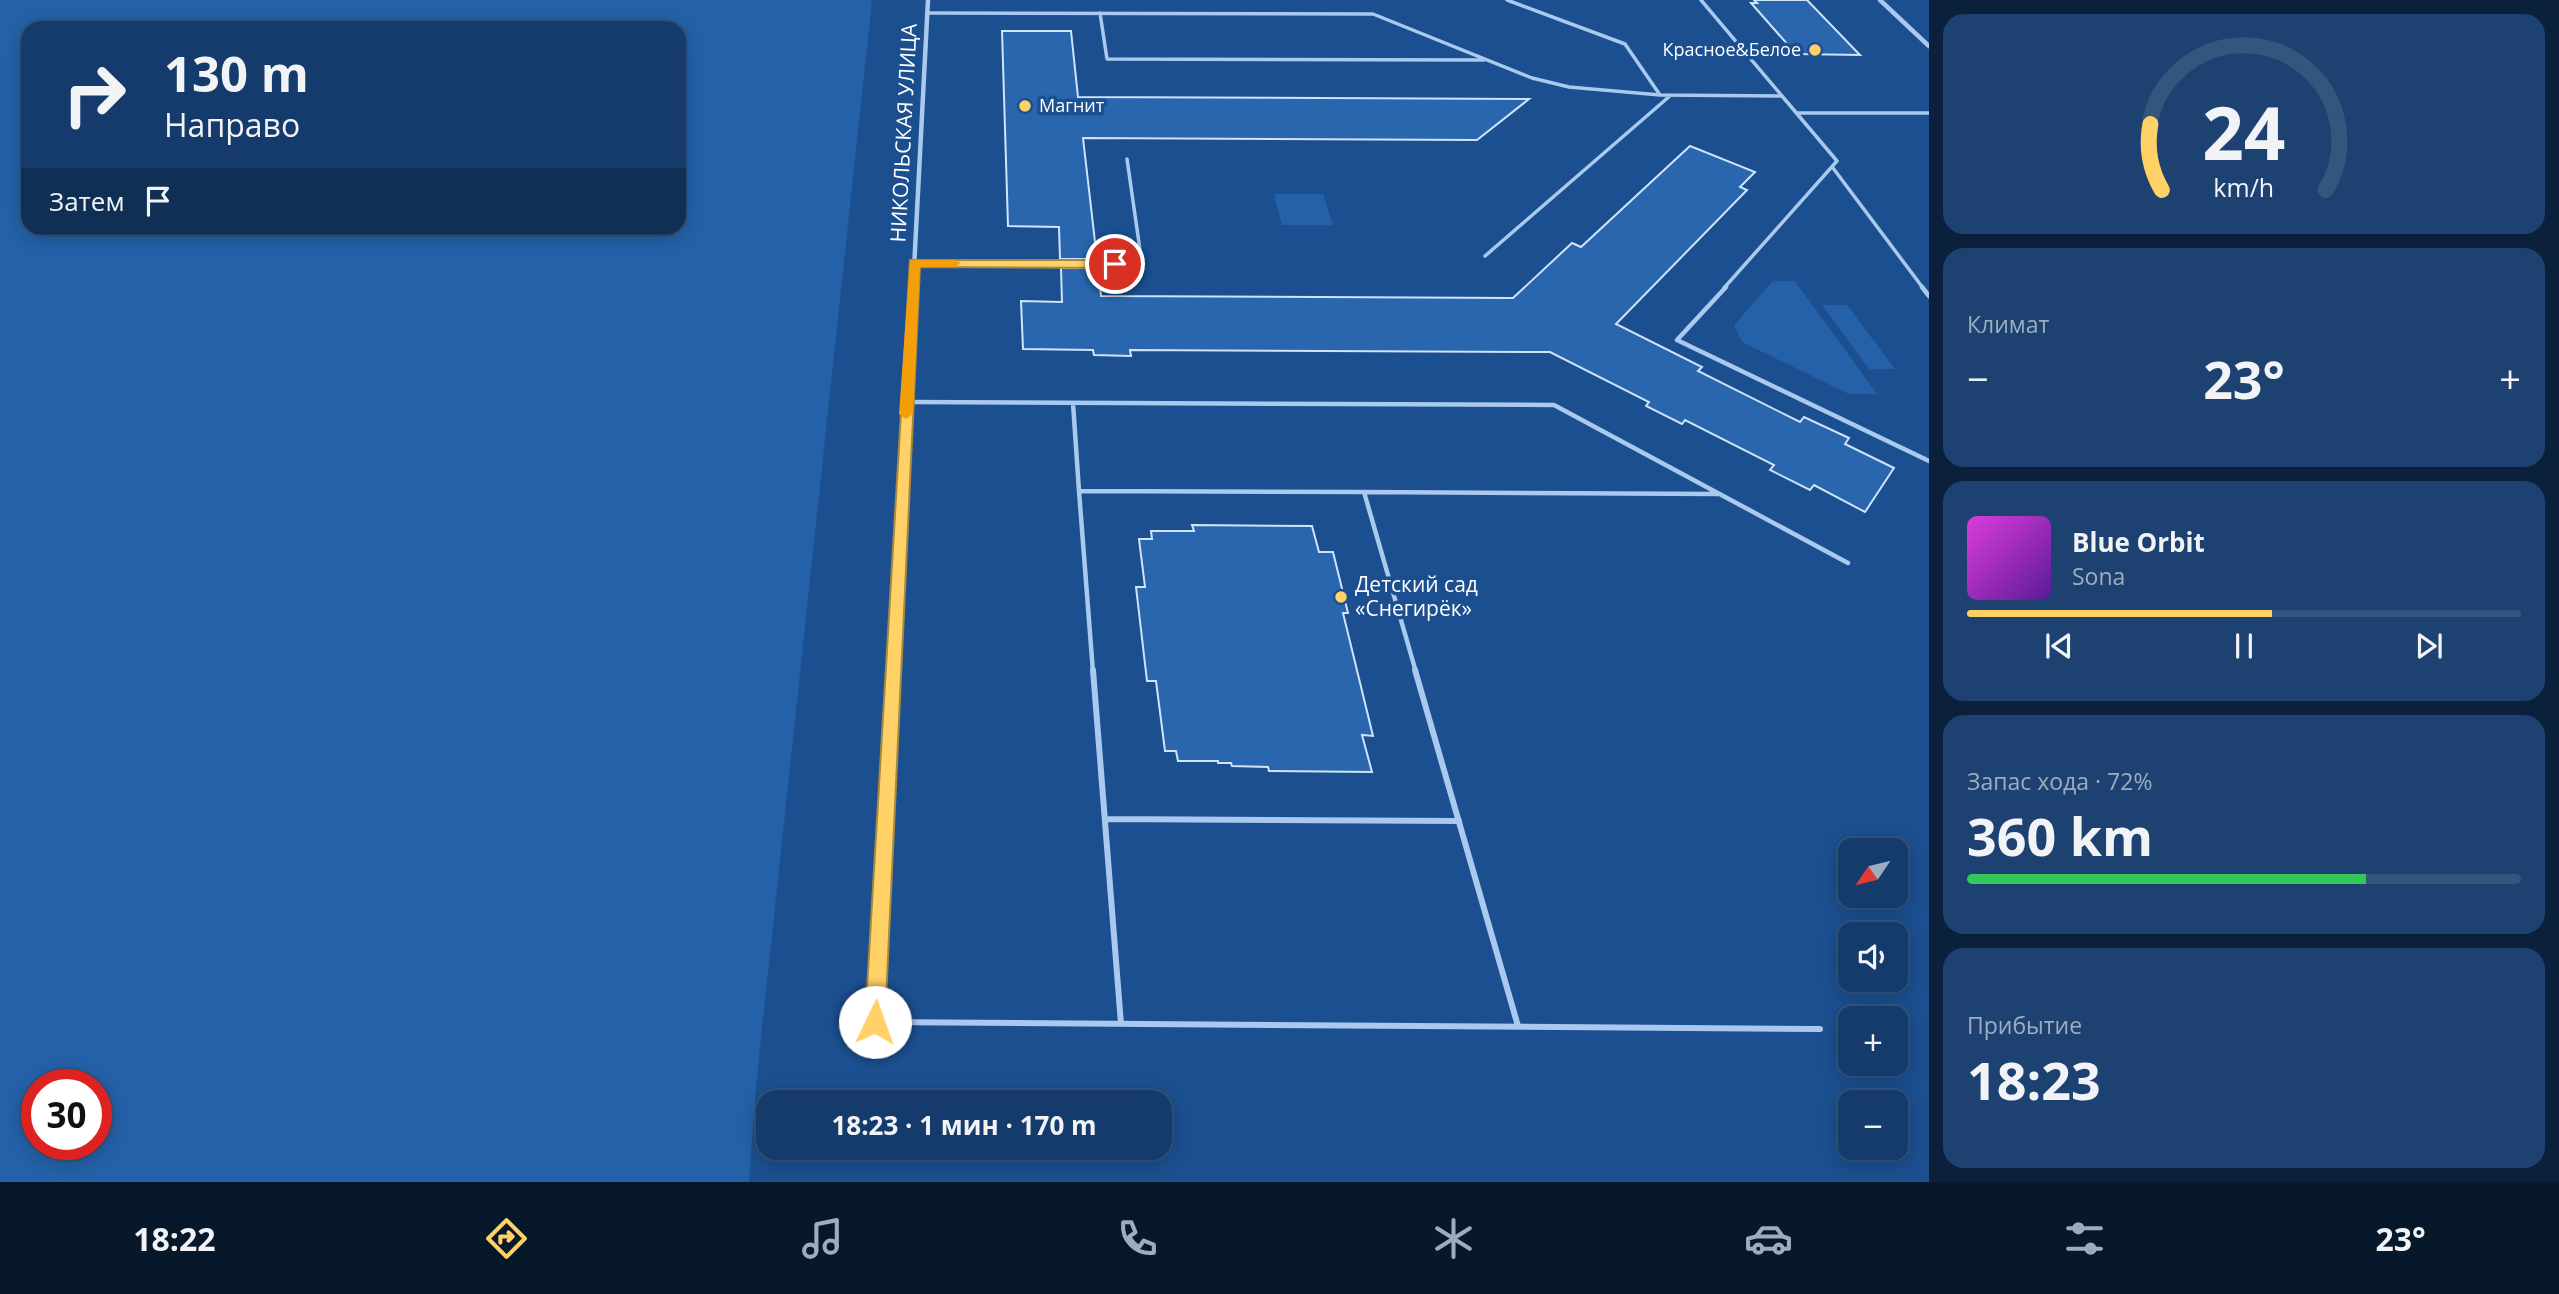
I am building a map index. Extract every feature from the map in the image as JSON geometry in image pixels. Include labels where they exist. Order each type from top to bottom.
[{"type":"street","name":"НИКОЛЬСКАЯ УЛИЦА","points":[[875,1022],[928,0]]},
{"type":"street","points":[[1880,0],[1929,46]]},
{"type":"lane","points":[[1507,0],[1625,44],[1660,95]]},
{"type":"lane","points":[[1701,0],[1837,161],[1677,340],[1929,461]]},
{"type":"lane","points":[[927,13],[1373,14],[1532,78],[1569,87],[1660,95],[1782,96]]},
{"type":"lane","points":[[1100,13],[1107,59],[1488,60]]},
{"type":"lane","points":[[1485,256],[1671,95]]},
{"type":"lane","points":[[1797,113],[1929,113]]},
{"type":"lane","points":[[914,263],[1142,264],[1127,159]]},
{"type":"lane","points":[[1833,168],[1929,296]]},
{"type":"lane","points":[[906,402],[1554,405],[1849,563]]},
{"type":"lane","points":[[1073,403],[1121,1024]]},
{"type":"lane","points":[[1079,491],[1719,494]]},
{"type":"lane","points":[[1364,492],[1518,1026]]},
{"type":"lane","points":[[1105,819],[1459,821]]},
{"type":"lane","points":[[875,1022],[1820,1029]]},
{"type":"shaded area","points":[[0,0],[872,0],[756,1085],[749,1182],[0,1182]]},
{"type":"shaded area","points":[[1274,194],[1323,194],[1333,225],[1282,225]]},
{"type":"shaded area","points":[[1773,281],[1795,281],[1877,394],[1849,394],[1742,342],[1734,325]]},
{"type":"shaded area","points":[[1822,305],[1847,305],[1895,369],[1869,369]]},
{"type":"building","points":[[1754,0],[1807,0],[1860,55],[1796,54],[1751,3],[1757,3]]},
{"type":"building","points":[[1002,31],[1071,31],[1078,97],[1529,99],[1477,140],[1083,138],[1097,259],[1060,259],[1059,227],[1008,226]]},
{"type":"building","points":[[1690,146],[1755,172],[1740,187],[1747,190],[1616,324],[1702,367],[1698,371],[1800,422],[1804,417],[1849,438],[1845,444],[1894,468],[1865,512],[1814,485],[1810,490],[1770,470],[1774,465],[1685,420],[1682,424],[1646,406],[1649,402],[1550,352],[1130,350],[1131,356],[1094,355],[1093,350],[1023,349],[1021,301],[1062,302],[1061,268],[1098,268],[1101,296],[1513,298],[1572,243],[1581,247]]},
{"type":"building","points":[[1192,525],[1312,526],[1319,552],[1333,552],[1348,613],[1343,613],[1373,736],[1362,735],[1372,772],[1269,771],[1268,767],[1232,766],[1231,763],[1218,761],[1178,761],[1176,751],[1165,751],[1156,681],[1147,681],[1136,587],[1145,587],[1139,539],[1152,539],[1151,531],[1194,531]]},
{"type":"slow traffic","points":[[906,414],[914,263],[955,263]]},
{"type":"place","name":"Красное&Белое","points":[[1815,50]]},
{"type":"place","name":"Магнит","points":[[1025,106]]},
{"type":"place","name":"Детский сад «Снегирёк»","points":[[1341,597]]},
{"type":"route","points":[[875,1022],[914,263],[1115,264]]}]
